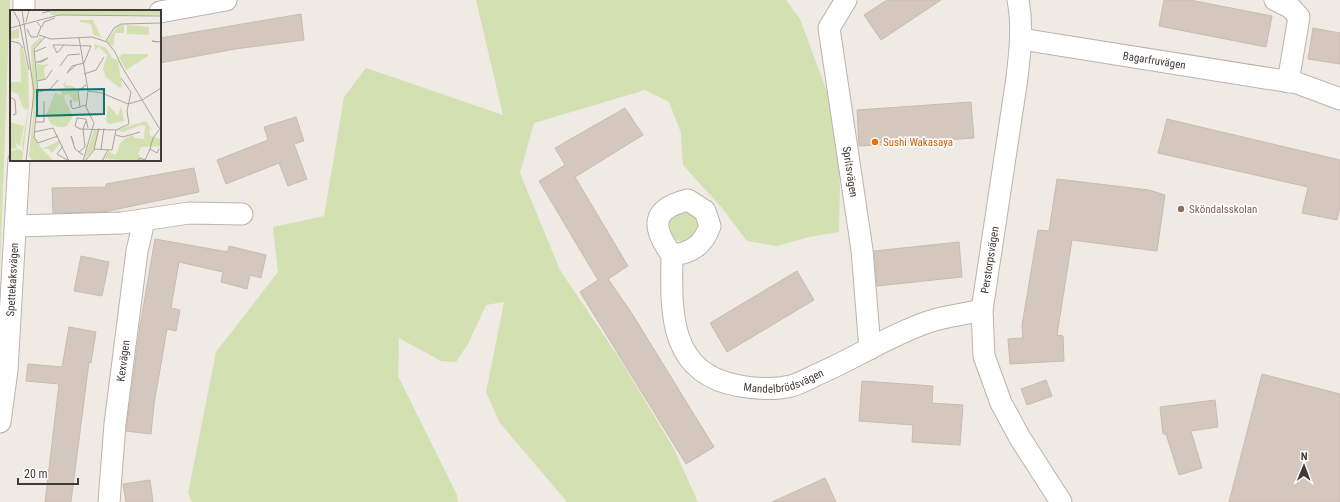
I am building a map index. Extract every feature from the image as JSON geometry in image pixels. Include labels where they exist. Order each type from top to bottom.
[{"type":"street","points":[[161,12],[226,0]]},
{"type":"street","name":"Spritsvägen","points":[[846,0],[829,28],[862,250],[870,349]]},
{"type":"street","name":"Perstorpsvägen","points":[[1018,0],[1021,39],[1018,78],[982,310],[984,356],[1001,403],[1020,438],[1061,502]]},
{"type":"street","points":[[1275,0],[1290,7],[1299,17],[1288,82]]},
{"type":"street","name":"Bagarfruvägen","points":[[1021,39],[1288,82],[1340,99]]},
{"type":"street","name":"Spettekaksvägen","points":[[0,422],[7,370],[19,161]]},
{"type":"street","points":[[16,226],[122,223],[144,221],[189,213],[242,214]]},
{"type":"street","name":"Kexvägen","points":[[109,502],[115,424],[137,251],[144,221]]},
{"type":"street","name":"Mandelbrödsvägen","points":[[672,255],[671,305],[675,330],[690,360],[700,371],[712,379],[728,384],[764,390],[791,386],[931,321],[982,310]]},
{"type":"green space","points":[[0,0],[10,0],[0,269]]},
{"type":"green space","points":[[476,0],[786,0],[800,19],[835,113],[840,184],[839,232],[809,237],[777,246],[747,241],[722,208],[683,165],[681,133],[669,102],[645,90],[534,123],[520,173],[560,270],[623,364],[674,449],[698,502],[567,502],[500,423],[486,392],[504,302],[486,305],[468,344],[456,362],[441,361],[399,338],[398,376],[457,495],[458,502],[192,502],[188,493],[216,352],[278,272],[273,227],[324,216],[344,97],[366,68],[503,115]]},
{"type":"green space","points":[[684,212],[695,216],[699,227],[695,238],[684,242],[673,238],[669,227],[673,216]]},
{"type":"building","points":[[887,0],[941,0],[881,40],[864,15]]},
{"type":"building","points":[[1164,0],[1190,0],[1272,16],[1266,47],[1159,26]]},
{"type":"building","points":[[301,14],[304,40],[235,49],[161,63],[161,38]]},
{"type":"building","points":[[1313,28],[1340,33],[1340,64],[1308,59]]},
{"type":"building","points":[[971,102],[974,138],[859,146],[857,110]]},
{"type":"building","points":[[625,108],[643,135],[575,177],[628,266],[608,279],[631,312],[714,447],[686,464],[580,292],[598,280],[539,181],[565,165],[555,148]]},
{"type":"building","points":[[296,117],[304,141],[294,144],[307,179],[288,186],[279,163],[226,184],[217,160],[268,140],[264,127]]},
{"type":"building","points":[[1167,119],[1340,160],[1340,207],[1337,220],[1302,213],[1308,187],[1158,153]]},
{"type":"building","points":[[194,168],[199,192],[104,212],[53,213],[52,188],[106,187],[106,184]]},
{"type":"building","points":[[1057,179],[1149,190],[1165,195],[1157,251],[1072,240],[1057,335],[1063,336],[1064,361],[1010,364],[1008,339],[1023,338],[1022,325],[1038,230],[1049,231]]},
{"type":"building","points":[[155,239],[228,252],[229,246],[266,255],[261,278],[250,275],[247,289],[221,282],[223,272],[179,262],[171,308],[180,310],[176,331],[167,329],[154,404],[151,434],[126,431],[140,326]]},
{"type":"building","points":[[959,242],[962,277],[877,286],[874,251]]},
{"type":"building","points":[[81,256],[109,262],[102,296],[74,291]]},
{"type":"building","points":[[797,271],[814,300],[727,352],[710,323]]},
{"type":"building","points":[[69,327],[96,332],[91,363],[89,362],[71,502],[45,502],[59,384],[26,381],[28,364],[62,367]]},
{"type":"building","points":[[1262,374],[1340,394],[1340,502],[1229,502]]},
{"type":"building","points":[[1046,380],[1052,396],[1027,405],[1021,389]]},
{"type":"building","points":[[862,381],[933,386],[932,403],[963,405],[960,445],[912,442],[913,425],[859,421]]},
{"type":"building","points":[[1215,400],[1218,427],[1191,431],[1202,468],[1179,475],[1166,434],[1163,434],[1160,407]]},
{"type":"building","points":[[825,478],[836,502],[772,502]]},
{"type":"building","points":[[150,480],[153,502],[126,502],[123,484]]},
{"type":"place","name":"Sushi Wakasaya","points":[[875,142]]},
{"type":"place","name":"Sköndalsskolan","points":[[1181,209]]}]
